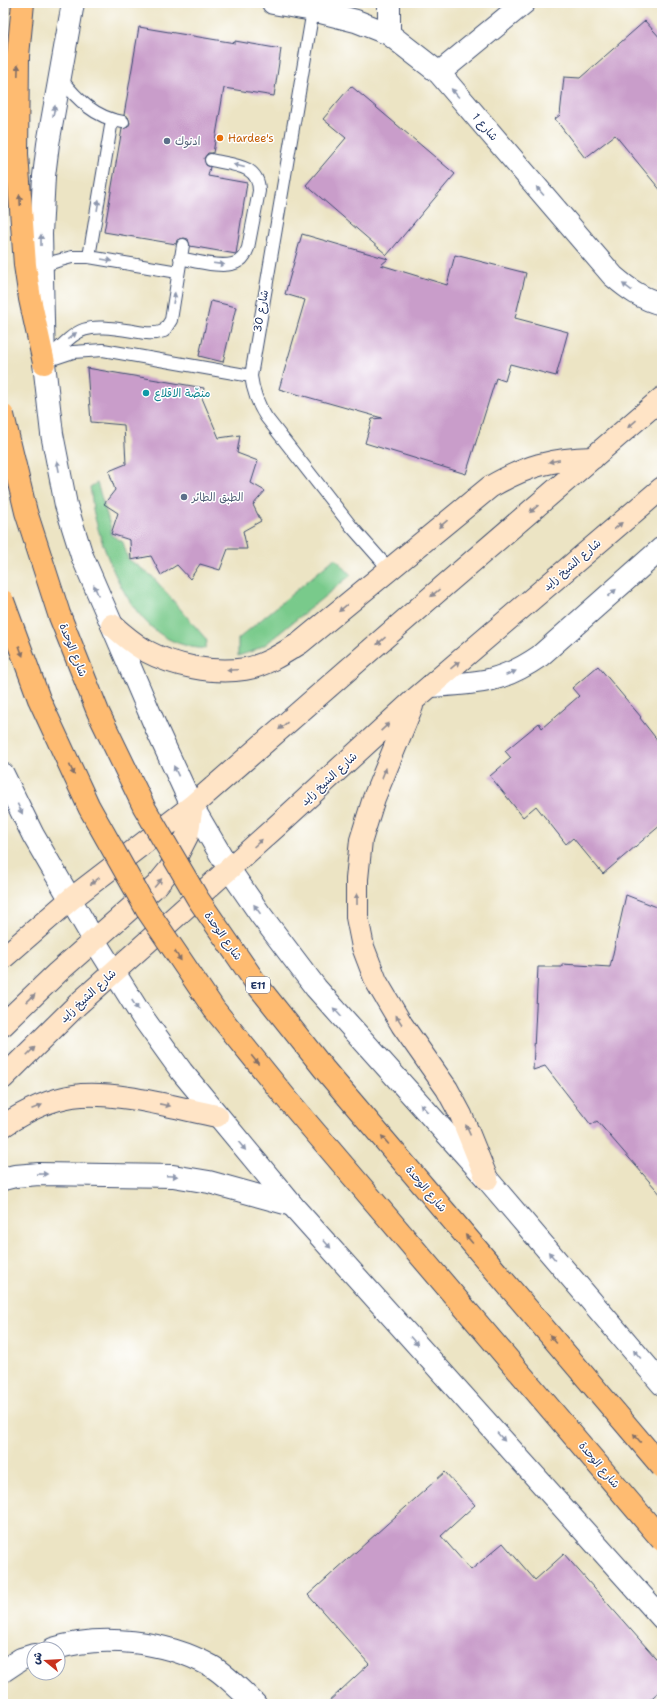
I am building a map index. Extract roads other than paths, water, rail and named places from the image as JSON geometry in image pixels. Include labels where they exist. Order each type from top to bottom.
[{"type":"highway","points":[[23,3],[18,63],[17,154],[25,265],[30,299],[44,363]]},
{"type":"highway","name":"شارع الوحدة","points":[[3,415],[31,527],[59,614],[98,712],[144,807],[198,899],[258,986],[324,1069],[662,1468]]},
{"type":"highway","name":"شارع الوحدة","points":[[3,601],[39,699],[89,807],[147,910],[214,1009],[286,1098],[662,1540]]},
{"type":"main road","points":[[3,958],[71,899],[192,806],[410,615],[662,398]]},
{"type":"main road","points":[[112,626],[146,651],[166,659],[201,668],[228,670],[246,669],[283,654],[300,644],[490,487],[513,473],[539,464],[566,458],[593,458]]},
{"type":"main road","name":"شارع الشيخ زايد","points":[[3,1078],[78,1004],[423,693],[662,488]]},
{"type":"main road","points":[[423,693],[374,798],[361,840],[358,868],[357,917],[363,947],[376,981],[402,1025],[447,1089],[464,1122],[487,1179]]},
{"type":"main road","points":[[3,1025],[94,940],[157,885],[170,869],[187,836],[192,806]]},
{"type":"main road","points":[[3,1126],[27,1111],[48,1102],[73,1096],[101,1095],[142,1101],[217,1116]]},
{"type":"street","points":[[73,3],[48,144],[44,176],[42,203],[42,266],[44,363],[52,434],[66,505],[82,556],[157,730],[192,806],[229,869],[260,914],[316,988],[487,1179],[662,1384]]},
{"type":"street","name":"شارع 1","points":[[273,3],[313,10],[356,21],[389,34],[439,73],[613,276],[637,294],[651,301],[662,304]]},
{"type":"street","points":[[389,3],[389,34]]},
{"type":"street","points":[[439,73],[524,3]]},
{"type":"street","points":[[423,693],[500,678],[521,669],[540,656],[662,548]]},
{"type":"street","points":[[3,774],[33,835],[94,940],[169,1056],[292,1205],[662,1618]]},
{"type":"street","points":[[3,1179],[39,1174],[174,1176],[209,1182],[292,1205]]},
{"type":"street","points":[[66,1645],[117,1640],[166,1648],[212,1666],[255,1704]]},
{"type":"street","points":[[3,1670],[26,1657]]},
{"type":"lane","name":"شارع 30","points":[[313,10],[251,376],[253,390],[258,404],[266,417],[351,526],[389,569]]},
{"type":"lane","points":[[60,78],[86,105],[117,121],[89,257]]},
{"type":"lane","points":[[180,258],[224,265],[233,264],[240,261],[248,248],[258,191],[258,183],[250,170],[211,160]]},
{"type":"lane","points":[[44,363],[72,335],[88,328],[107,327],[151,334],[164,331],[171,320],[183,245]]},
{"type":"lane","points":[[42,266],[72,257],[89,257],[178,272]]},
{"type":"lane","points":[[44,363],[73,352],[103,350],[251,376]]},
{"type":"place","name":"Hardee's","points":[[220,138]]},
{"type":"place","name":"ادنوك","points":[[167,141]]},
{"type":"place","name":"منصّة الاقلاع","points":[[146,393]]},
{"type":"place","name":"الطبق الطائر","points":[[184,497]]}]
